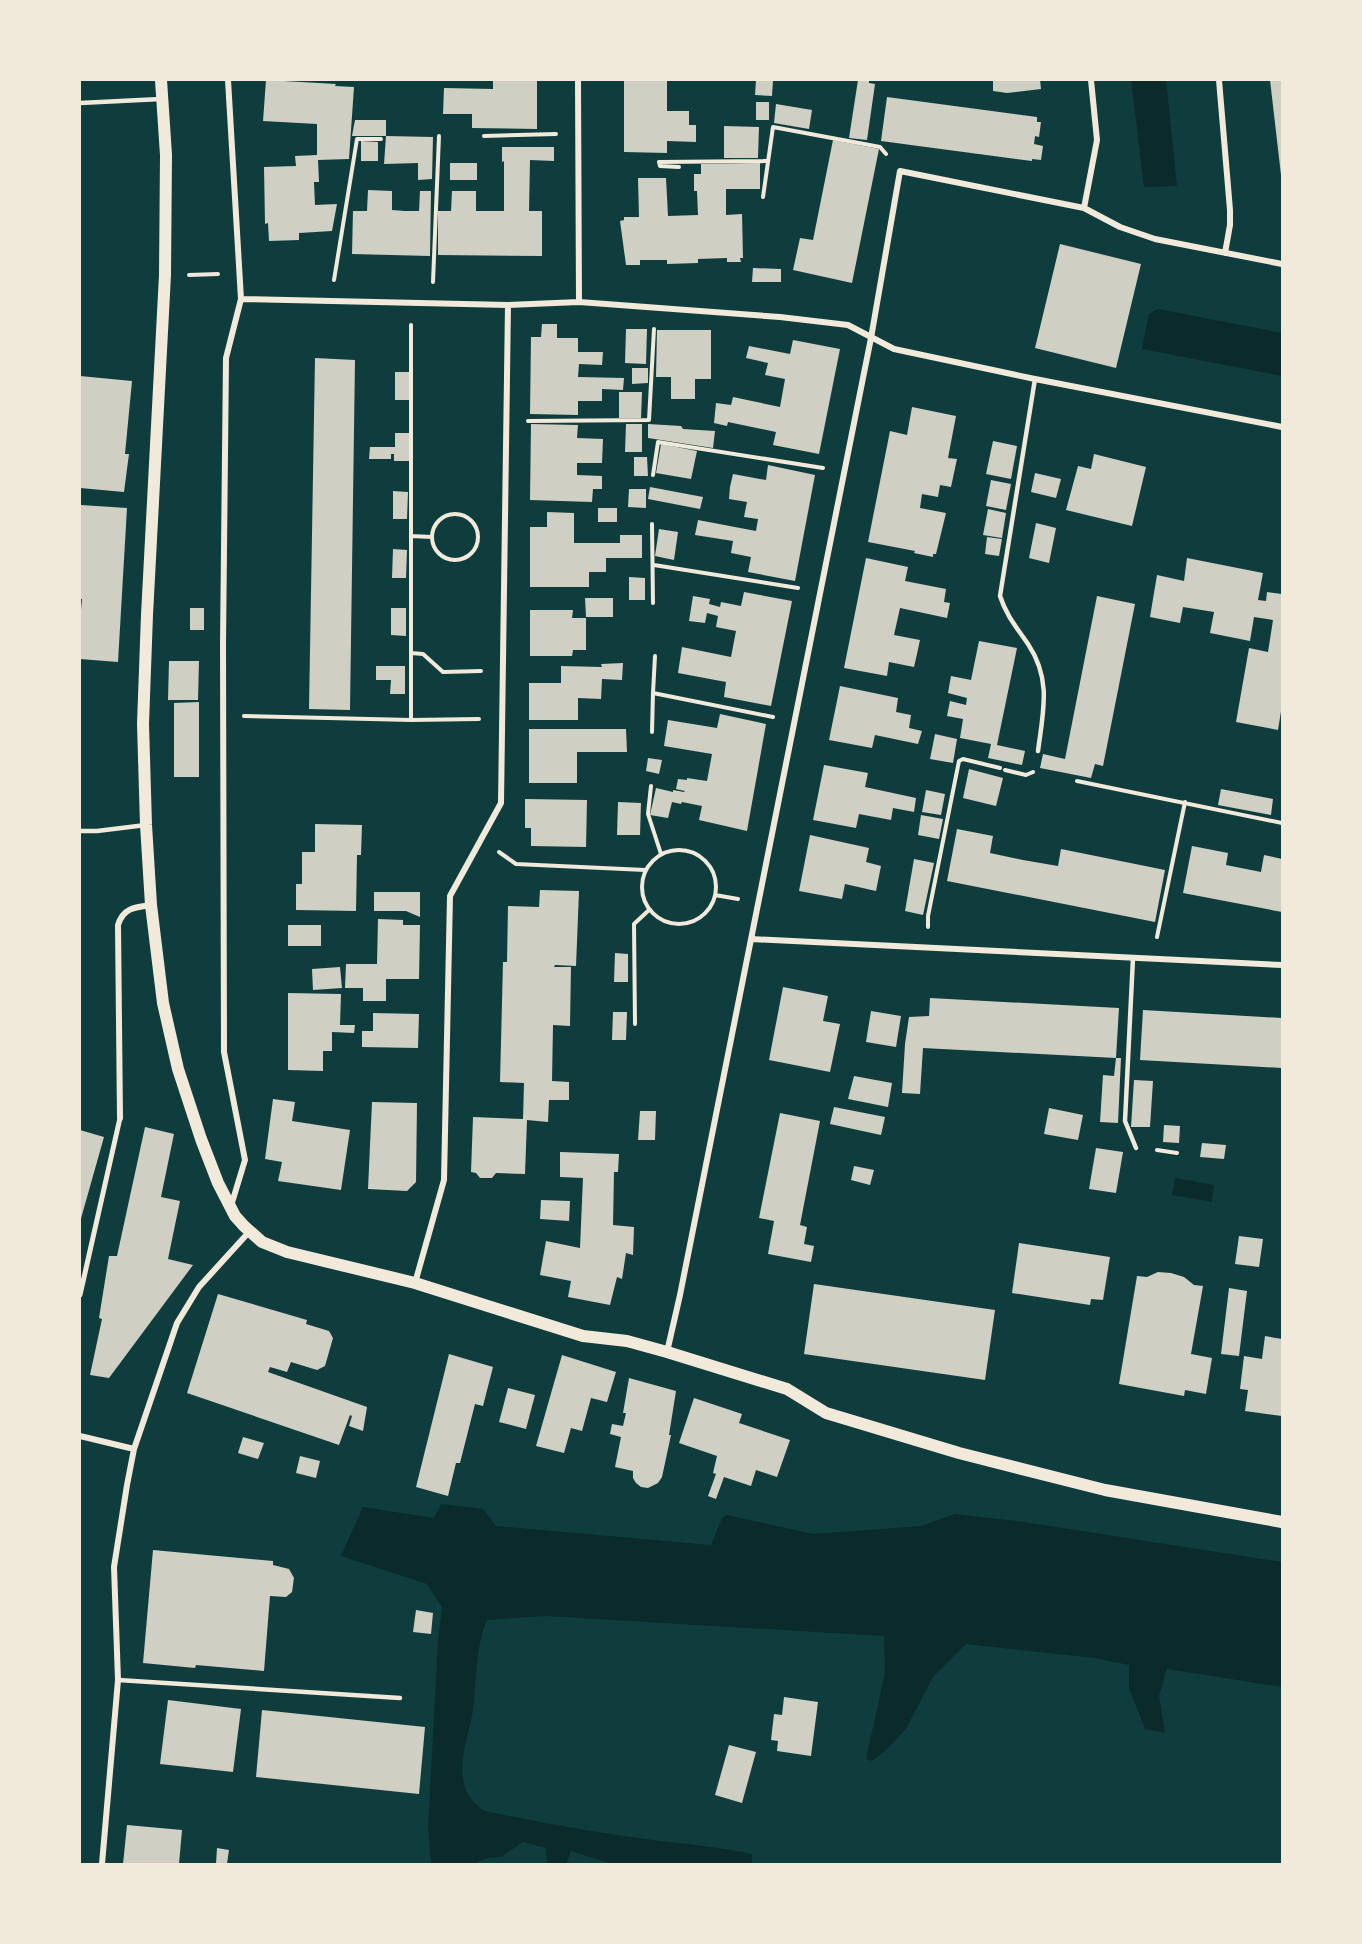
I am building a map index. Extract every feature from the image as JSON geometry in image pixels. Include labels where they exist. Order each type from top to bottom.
[{"type":"main road","points":[[161,80],[166,155],[165,275],[143,724],[151,905],[163,1002],[178,1069],[201,1139],[231,1208],[249,1232],[262,1242],[287,1252],[415,1283],[583,1336],[627,1341],[787,1389],[826,1413],[959,1453],[1104,1490],[1282,1522]]},
{"type":"street","points":[[228,80],[241,299],[226,358],[223,715],[224,1052],[245,1160],[231,1208]]},
{"type":"street","points":[[578,80],[579,302]]},
{"type":"street","points":[[1084,208],[1097,140],[1092,80]]},
{"type":"street","points":[[1219,80],[1230,210],[1225,253]]},
{"type":"street","points":[[667,1352],[871,338],[900,171],[1084,208],[1155,240],[1282,264]]},
{"type":"street","points":[[241,299],[508,305],[579,302],[780,317],[848,325],[894,349],[1282,427]]},
{"type":"street","points":[[415,1283],[444,1180],[450,896],[501,803],[508,305]]},
{"type":"street","points":[[80,1295],[120,1118],[118,925],[120,918],[128,910],[151,905]]},
{"type":"street","points":[[751,939],[1282,965]]},
{"type":"street","points":[[102,1864],[118,1680],[114,1568],[134,1449],[177,1323],[199,1287],[249,1232]]},
{"type":"street","points":[[80,1436],[134,1449]]},
{"type":"lane","points":[[80,103],[163,99]]},
{"type":"lane","points":[[1035,379],[1000,596],[1013,625],[1029,644],[1043,674],[1045,694],[1038,751]]},
{"type":"lane","points":[[80,831],[146,825]]},
{"type":"lane","points":[[1133,958],[1125,1121],[1136,1148]]},
{"type":"lane","points":[[118,1680],[400,1698]]},
{"type":"path","points":[[762,197],[773,127],[880,147],[900,171]]},
{"type":"path","points":[[484,136],[578,134]]},
{"type":"path","points":[[432,303],[438,136]]},
{"type":"path","points":[[330,301],[357,138],[381,139]]},
{"type":"path","points":[[679,167],[660,166],[659,162],[768,161]]},
{"type":"path","points":[[165,275],[240,274]]},
{"type":"path","points":[[411,303],[411,720]]},
{"type":"path","points":[[506,421],[649,420],[655,308]]},
{"type":"path","points":[[653,475],[658,442],[844,471]]},
{"type":"path","points":[[454,514],[468,518],[477,531],[478,538],[472,553],[459,560],[451,560],[438,553],[432,537],[434,525],[440,519],[454,514]]},
{"type":"path","points":[[652,524],[654,603]]},
{"type":"path","points":[[411,536],[432,537]]},
{"type":"path","points":[[654,565],[820,592]]},
{"type":"path","points":[[411,653],[423,654],[443,672],[503,670]]},
{"type":"path","points":[[652,732],[655,656]]},
{"type":"path","points":[[654,693],[795,722]]},
{"type":"path","points":[[223,715],[411,720],[502,719]]},
{"type":"path","points":[[927,947],[928,915],[959,761],[963,759],[1000,768]]},
{"type":"path","points":[[1077,781],[1282,823]]},
{"type":"path","points":[[651,786],[648,814],[661,854]]},
{"type":"path","points":[[1156,959],[1157,933],[1185,802]]},
{"type":"path","points":[[481,839],[516,864],[645,870]]},
{"type":"path","points":[[672,850],[685,850],[697,855],[708,863],[714,874],[717,887],[714,900],[708,911],[698,920],[672,925],[662,921],[649,910],[641,893],[641,882],[645,870],[661,854],[672,850]]},
{"type":"path","points":[[635,1024],[634,924],[649,910]]},
{"type":"water","points":[[1131,80],[1166,80],[1177,186],[1144,187]]},
{"type":"water","points":[[1158,309],[1282,333],[1282,376],[1142,349],[1149,314]]},
{"type":"water","points":[[1175,1178],[1214,1185],[1212,1202],[1172,1195]]},
{"type":"water","points":[[441,1504],[483,1509],[496,1526],[711,1545],[722,1518],[727,1515],[813,1534],[921,1526],[955,1514],[1024,1522],[1282,1562],[1282,1687],[1167,1669],[1159,1695],[1165,1733],[1145,1729],[1129,1688],[1129,1665],[1094,1658],[966,1644],[933,1677],[906,1729],[872,1761],[866,1759],[885,1673],[884,1636],[546,1616],[487,1620],[478,1653],[473,1710],[462,1768],[466,1791],[476,1804],[485,1811],[548,1824],[752,1854],[752,1864],[612,1864],[571,1851],[566,1864],[547,1864],[546,1848],[523,1842],[501,1857],[488,1858],[473,1864],[431,1864],[428,1828],[438,1641],[442,1607],[427,1584],[341,1556],[363,1507],[434,1518]]},
{"type":"building","points":[[266,80],[354,87],[349,159],[318,160],[319,182],[314,182],[315,205],[337,204],[332,231],[299,233],[299,240],[269,241],[268,223],[265,224],[264,167],[296,166],[295,156],[317,155],[317,124],[263,121]]},
{"type":"building","points":[[493,80],[537,80],[537,129],[472,128],[472,114],[443,114],[444,88],[493,89]]},
{"type":"building","points":[[624,80],[667,80],[667,111],[689,111],[689,125],[696,125],[696,142],[667,141],[667,153],[624,152]]},
{"type":"building","points":[[756,80],[773,80],[772,96],[755,95]]},
{"type":"building","points":[[858,80],[869,80],[869,83],[875,84],[867,140],[849,138]]},
{"type":"building","points":[[993,80],[1040,80],[1041,89],[1007,93],[993,91]]},
{"type":"building","points":[[1270,80],[1282,80],[1282,175],[1281,175]]},
{"type":"building","points":[[887,97],[1037,117],[1037,122],[1041,122],[1039,137],[1035,136],[1034,144],[1043,146],[1041,160],[1032,159],[1032,161],[881,141]]},
{"type":"building","points":[[756,102],[769,102],[769,120],[756,120]]},
{"type":"building","points":[[776,104],[812,110],[809,129],[774,123]]},
{"type":"building","points":[[355,120],[386,120],[386,136],[352,136]]},
{"type":"building","points":[[724,126],[759,127],[758,158],[724,158]]},
{"type":"building","points":[[386,136],[433,137],[432,179],[418,180],[418,163],[384,164]]},
{"type":"building","points":[[833,140],[879,149],[852,283],[793,270],[800,238],[813,240]]},
{"type":"building","points":[[361,141],[378,142],[378,161],[361,161]]},
{"type":"building","points":[[502,147],[554,147],[554,161],[530,160],[529,211],[542,211],[542,256],[438,255],[438,211],[451,211],[452,191],[476,191],[476,211],[504,211]]},
{"type":"building","points":[[450,163],[477,163],[477,180],[450,180]]},
{"type":"building","points":[[760,163],[760,189],[726,189],[726,215],[742,214],[743,258],[740,258],[741,262],[727,262],[727,258],[698,259],[698,263],[667,264],[667,260],[640,260],[640,265],[626,265],[620,221],[624,220],[624,217],[639,217],[638,178],[666,178],[668,216],[698,215],[694,174],[701,174],[701,164]]},
{"type":"building","points":[[368,190],[392,191],[392,210],[405,211],[419,211],[420,191],[431,191],[430,256],[352,254],[353,211],[367,211]]},
{"type":"building","points":[[1060,244],[1141,264],[1116,368],[1035,348]]},
{"type":"building","points":[[753,268],[781,269],[781,282],[752,282]]},
{"type":"building","points":[[542,324],[557,324],[557,338],[578,338],[578,352],[603,352],[602,365],[579,364],[578,377],[624,378],[623,390],[602,389],[602,401],[578,401],[578,415],[530,414],[531,337],[541,337]]},
{"type":"building","points":[[626,329],[647,329],[646,364],[625,363]]},
{"type":"building","points":[[657,330],[711,330],[711,379],[695,379],[695,399],[671,399],[671,377],[656,377]]},
{"type":"building","points":[[793,340],[840,349],[819,454],[773,445],[776,432],[728,422],[727,426],[714,423],[716,403],[731,405],[733,397],[780,407],[785,379],[765,375],[768,363],[746,358],[749,346],[790,354]]},
{"type":"building","points":[[315,358],[355,360],[350,710],[309,709]]},
{"type":"building","points":[[632,368],[648,368],[648,383],[632,384]]},
{"type":"building","points":[[395,372],[410,372],[409,400],[395,400]]},
{"type":"building","points":[[80,376],[132,381],[125,454],[129,454],[124,492],[80,488]]},
{"type":"building","points":[[619,392],[642,392],[641,418],[619,418]]},
{"type":"building","points":[[912,407],[956,416],[948,458],[957,459],[951,487],[940,485],[938,497],[922,494],[920,508],[946,513],[936,554],[933,554],[933,557],[868,542],[890,431],[907,435]]},
{"type":"building","points":[[531,424],[578,425],[577,438],[603,439],[602,463],[577,463],[577,475],[602,476],[602,489],[593,489],[592,502],[530,500]]},
{"type":"building","points":[[626,424],[642,424],[642,452],[625,452]]},
{"type":"building","points":[[648,424],[715,431],[713,448],[648,438]]},
{"type":"building","points":[[395,433],[409,433],[409,461],[394,461],[394,454],[391,454],[391,459],[369,459],[370,447],[395,447]]},
{"type":"building","points":[[993,441],[1017,446],[1011,479],[986,474]]},
{"type":"building","points":[[661,444],[697,451],[691,479],[656,473]]},
{"type":"building","points":[[1094,454],[1146,467],[1132,526],[1066,510],[1078,466],[1091,469]]},
{"type":"building","points":[[634,457],[647,457],[648,476],[634,476]]},
{"type":"building","points":[[768,465],[815,475],[795,581],[748,572],[751,557],[731,553],[733,541],[695,535],[698,520],[756,531],[758,519],[744,517],[747,502],[729,499],[730,487],[733,474],[766,480]]},
{"type":"building","points":[[1035,473],[1061,479],[1056,498],[1031,492]]},
{"type":"building","points":[[991,480],[1011,484],[1006,510],[986,506]]},
{"type":"building","points":[[650,487],[703,497],[700,509],[648,499]]},
{"type":"building","points":[[629,489],[646,489],[646,508],[628,507]]},
{"type":"building","points":[[393,491],[408,492],[407,519],[393,519]]},
{"type":"building","points":[[81,505],[127,508],[118,662],[80,659]]},
{"type":"building","points":[[598,508],[617,508],[617,522],[598,522]]},
{"type":"building","points":[[988,509],[1006,513],[1002,538],[983,535]]},
{"type":"building","points":[[547,512],[574,513],[574,543],[620,543],[620,535],[642,535],[642,558],[606,558],[606,572],[589,572],[589,587],[530,587],[530,527],[547,527]]},
{"type":"building","points":[[1036,523],[1056,528],[1049,563],[1029,558]]},
{"type":"building","points":[[659,529],[678,532],[674,560],[655,556]]},
{"type":"building","points":[[987,537],[1002,539],[999,556],[985,554]]},
{"type":"building","points":[[393,549],[407,550],[406,578],[392,578]]},
{"type":"building","points":[[866,558],[908,567],[905,581],[946,589],[944,602],[950,603],[947,618],[900,608],[894,635],[920,640],[914,667],[889,662],[887,676],[844,668]]},
{"type":"building","points":[[1187,558],[1263,573],[1258,600],[1266,601],[1267,592],[1282,594],[1282,705],[1278,730],[1236,722],[1249,648],[1268,652],[1273,620],[1254,617],[1250,641],[1210,633],[1214,612],[1183,607],[1180,623],[1150,617],[1157,575],[1184,581]]},
{"type":"building","points":[[629,577],[645,578],[645,600],[629,600]]},
{"type":"building","points":[[744,592],[792,601],[771,706],[724,697],[726,682],[678,673],[682,647],[731,657],[736,631],[716,627],[718,616],[707,613],[705,623],[689,621],[693,596],[710,599],[709,604],[720,607],[721,602],[741,606]]},
{"type":"building","points":[[1097,596],[1135,604],[1103,766],[1095,764],[1091,778],[1040,768],[1043,754],[1065,759]]},
{"type":"building","points":[[585,598],[613,598],[613,617],[586,617]]},
{"type":"building","points":[[190,608],[204,608],[204,630],[190,630]]},
{"type":"building","points":[[391,608],[406,608],[406,636],[391,635]]},
{"type":"building","points":[[530,610],[573,610],[572,618],[586,618],[586,650],[573,650],[572,656],[530,656]]},
{"type":"building","points":[[979,641],[1017,648],[997,745],[1025,751],[1022,765],[988,758],[991,744],[960,738],[963,719],[947,716],[950,701],[966,705],[967,698],[948,693],[951,676],[971,680]]},
{"type":"building","points":[[169,661],[199,661],[198,700],[168,700]]},
{"type":"building","points":[[623,663],[622,680],[602,679],[601,699],[578,698],[578,720],[529,720],[529,683],[561,683],[561,666],[602,667],[601,664]]},
{"type":"building","points":[[376,666],[405,666],[405,694],[390,694],[391,680],[376,680]]},
{"type":"building","points":[[840,686],[898,698],[896,712],[911,715],[909,728],[922,731],[918,744],[875,735],[872,748],[829,740]]},
{"type":"building","points":[[199,702],[199,777],[174,777],[174,703]]},
{"type":"building","points":[[720,714],[766,724],[747,831],[699,820],[702,806],[682,802],[681,804],[672,802],[668,818],[650,815],[656,788],[684,792],[676,789],[678,779],[707,781],[712,754],[664,746],[668,720],[717,728]]},
{"type":"building","points":[[529,729],[626,729],[627,752],[577,752],[577,783],[529,783]]},
{"type":"building","points":[[935,734],[957,739],[953,763],[930,759]]},
{"type":"building","points":[[648,758],[662,760],[659,774],[646,771]]},
{"type":"building","points":[[824,765],[868,773],[865,787],[916,798],[914,812],[893,808],[891,820],[859,814],[856,828],[813,820]]},
{"type":"building","points":[[969,769],[1003,778],[996,806],[963,798]]},
{"type":"building","points":[[1221,789],[1273,799],[1271,815],[1218,805]]},
{"type":"building","points":[[926,790],[945,794],[941,815],[922,812]]},
{"type":"building","points":[[525,799],[587,800],[586,847],[531,846],[531,828],[525,828]]},
{"type":"building","points":[[618,802],[641,803],[640,835],[617,835]]},
{"type":"building","points":[[921,815],[943,819],[939,839],[918,835]]},
{"type":"building","points":[[315,824],[362,825],[361,855],[357,855],[356,911],[296,910],[296,884],[302,884],[302,852],[315,852]]},
{"type":"building","points":[[957,829],[993,836],[990,853],[1023,860],[1058,866],[1061,849],[1165,870],[1155,922],[947,881]]},
{"type":"building","points":[[810,835],[869,848],[866,862],[881,866],[876,891],[845,884],[842,899],[799,891]]},
{"type":"building","points":[[1192,846],[1228,853],[1226,865],[1261,872],[1264,855],[1282,859],[1282,912],[1183,893]]},
{"type":"building","points":[[914,859],[934,863],[923,915],[905,911]]},
{"type":"building","points":[[540,890],[579,891],[576,966],[555,965],[554,967],[571,967],[570,1026],[553,1025],[552,1081],[569,1082],[569,1100],[549,1100],[548,1122],[527,1120],[525,1174],[496,1173],[492,1178],[480,1178],[476,1173],[471,1172],[473,1117],[523,1119],[524,1083],[500,1082],[503,962],[507,962],[508,906],[539,907]]},
{"type":"building","points":[[374,892],[420,892],[420,917],[406,911],[374,911]]},
{"type":"building","points":[[378,919],[403,920],[403,925],[420,925],[419,979],[386,979],[386,1001],[363,1001],[363,988],[345,988],[346,964],[377,964]]},
{"type":"building","points":[[288,925],[321,925],[321,946],[288,946]]},
{"type":"building","points":[[615,953],[628,954],[628,982],[614,982]]},
{"type":"building","points":[[340,967],[342,988],[313,990],[312,969]]},
{"type":"building","points":[[783,987],[828,996],[823,1021],[840,1024],[830,1072],[769,1060]]},
{"type":"building","points":[[288,993],[341,994],[340,1025],[355,1025],[354,1033],[332,1032],[332,1051],[323,1051],[323,1071],[288,1070]]},
{"type":"building","points":[[930,998],[1119,1008],[1116,1058],[923,1048],[920,1094],[902,1093],[909,1017],[929,1016]]},
{"type":"building","points":[[1143,1010],[1282,1018],[1282,1068],[1140,1060]]},
{"type":"building","points":[[871,1011],[901,1016],[896,1047],[866,1042]]},
{"type":"building","points":[[613,1012],[627,1012],[626,1040],[612,1040]]},
{"type":"building","points":[[373,1013],[419,1014],[418,1048],[362,1047],[362,1031],[373,1031]]},
{"type":"building","points":[[1116,1058],[1121,1058],[1118,1123],[1100,1122],[1103,1075],[1114,1076]]},
{"type":"building","points":[[854,1076],[892,1083],[888,1107],[848,1099]]},
{"type":"building","points":[[1134,1080],[1153,1081],[1150,1127],[1131,1127]]},
{"type":"building","points":[[273,1099],[295,1102],[292,1121],[350,1130],[341,1190],[278,1181],[282,1162],[265,1159]]},
{"type":"building","points":[[372,1102],[417,1103],[416,1182],[407,1191],[368,1189]]},
{"type":"building","points":[[834,1107],[885,1117],[881,1135],[830,1124]]},
{"type":"building","points":[[1049,1108],[1083,1115],[1078,1140],[1044,1134]]},
{"type":"building","points":[[640,1111],[656,1111],[655,1140],[638,1140]]},
{"type":"building","points":[[780,1113],[820,1121],[800,1225],[807,1227],[804,1244],[814,1246],[811,1262],[768,1254],[774,1221],[759,1218]]},
{"type":"building","points":[[1164,1125],[1180,1126],[1179,1143],[1163,1142]]},
{"type":"building","points":[[145,1127],[174,1134],[161,1197],[180,1201],[168,1259],[193,1265],[109,1378],[90,1375],[102,1319],[99,1318],[109,1256],[117,1256]]},
{"type":"building","points":[[80,1130],[104,1137],[80,1222]]},
{"type":"building","points":[[1202,1143],[1226,1145],[1224,1159],[1200,1157]]},
{"type":"building","points":[[1096,1148],[1123,1152],[1116,1193],[1089,1189]]},
{"type":"building","points":[[560,1152],[619,1154],[618,1172],[614,1172],[613,1225],[634,1227],[633,1255],[626,1253],[622,1279],[617,1277],[610,1305],[568,1297],[571,1281],[540,1275],[546,1241],[580,1248],[583,1178],[560,1177]]},
{"type":"building","points":[[854,1166],[874,1170],[870,1185],[851,1180]]},
{"type":"building","points":[[541,1200],[570,1201],[569,1221],[540,1219]]},
{"type":"building","points":[[1239,1236],[1263,1239],[1259,1267],[1235,1264]]},
{"type":"building","points":[[1019,1243],[1110,1257],[1103,1300],[1091,1299],[1090,1305],[1012,1293]]},
{"type":"building","points":[[1158,1272],[1184,1277],[1194,1285],[1203,1286],[1191,1354],[1212,1358],[1206,1394],[1185,1390],[1184,1396],[1119,1384],[1137,1276],[1147,1277]]},
{"type":"building","points":[[814,1284],[995,1310],[985,1380],[804,1354]]},
{"type":"building","points":[[1229,1288],[1247,1291],[1239,1356],[1221,1354]]},
{"type":"building","points":[[218,1294],[307,1320],[306,1324],[329,1331],[333,1338],[325,1366],[317,1370],[291,1362],[287,1372],[270,1367],[268,1372],[367,1407],[363,1431],[349,1426],[352,1416],[350,1415],[339,1445],[187,1393]]},
{"type":"building","points":[[1265,1336],[1282,1339],[1282,1416],[1245,1411],[1248,1390],[1240,1389],[1244,1356],[1262,1359]]},
{"type":"building","points":[[449,1354],[493,1367],[483,1406],[475,1404],[460,1463],[456,1463],[448,1496],[416,1487]]},
{"type":"building","points":[[562,1355],[616,1372],[607,1402],[591,1398],[582,1431],[571,1428],[564,1453],[536,1446]]},
{"type":"building","points":[[629,1378],[676,1391],[669,1435],[671,1435],[662,1477],[658,1483],[648,1488],[636,1483],[633,1471],[615,1467],[621,1437],[610,1434],[612,1424],[623,1426]]},
{"type":"building","points":[[508,1388],[535,1395],[526,1429],[499,1422]]},
{"type":"building","points":[[694,1398],[742,1414],[739,1423],[790,1440],[777,1477],[756,1470],[751,1486],[724,1477],[716,1499],[708,1496],[716,1474],[713,1473],[717,1456],[679,1443]]},
{"type":"building","points":[[243,1437],[264,1443],[258,1459],[238,1453]]},
{"type":"building","points":[[300,1456],[320,1461],[316,1478],[296,1473]]},
{"type":"building","points":[[153,1550],[273,1561],[273,1565],[289,1569],[294,1578],[292,1592],[286,1597],[270,1596],[264,1671],[143,1663]]},
{"type":"building","points":[[416,1610],[433,1613],[431,1634],[413,1632]]},
{"type":"building","points":[[784,1697],[818,1702],[811,1756],[777,1751],[778,1741],[771,1740],[774,1714],[782,1715]]},
{"type":"building","points":[[168,1700],[241,1709],[233,1772],[160,1764]]},
{"type":"building","points":[[262,1710],[425,1727],[419,1794],[256,1777]]},
{"type":"building","points":[[729,1745],[756,1752],[742,1803],[715,1795]]},
{"type":"building","points":[[127,1825],[182,1830],[179,1864],[123,1864]]},
{"type":"building","points":[[217,1848],[229,1850],[227,1864],[216,1864]]}]
